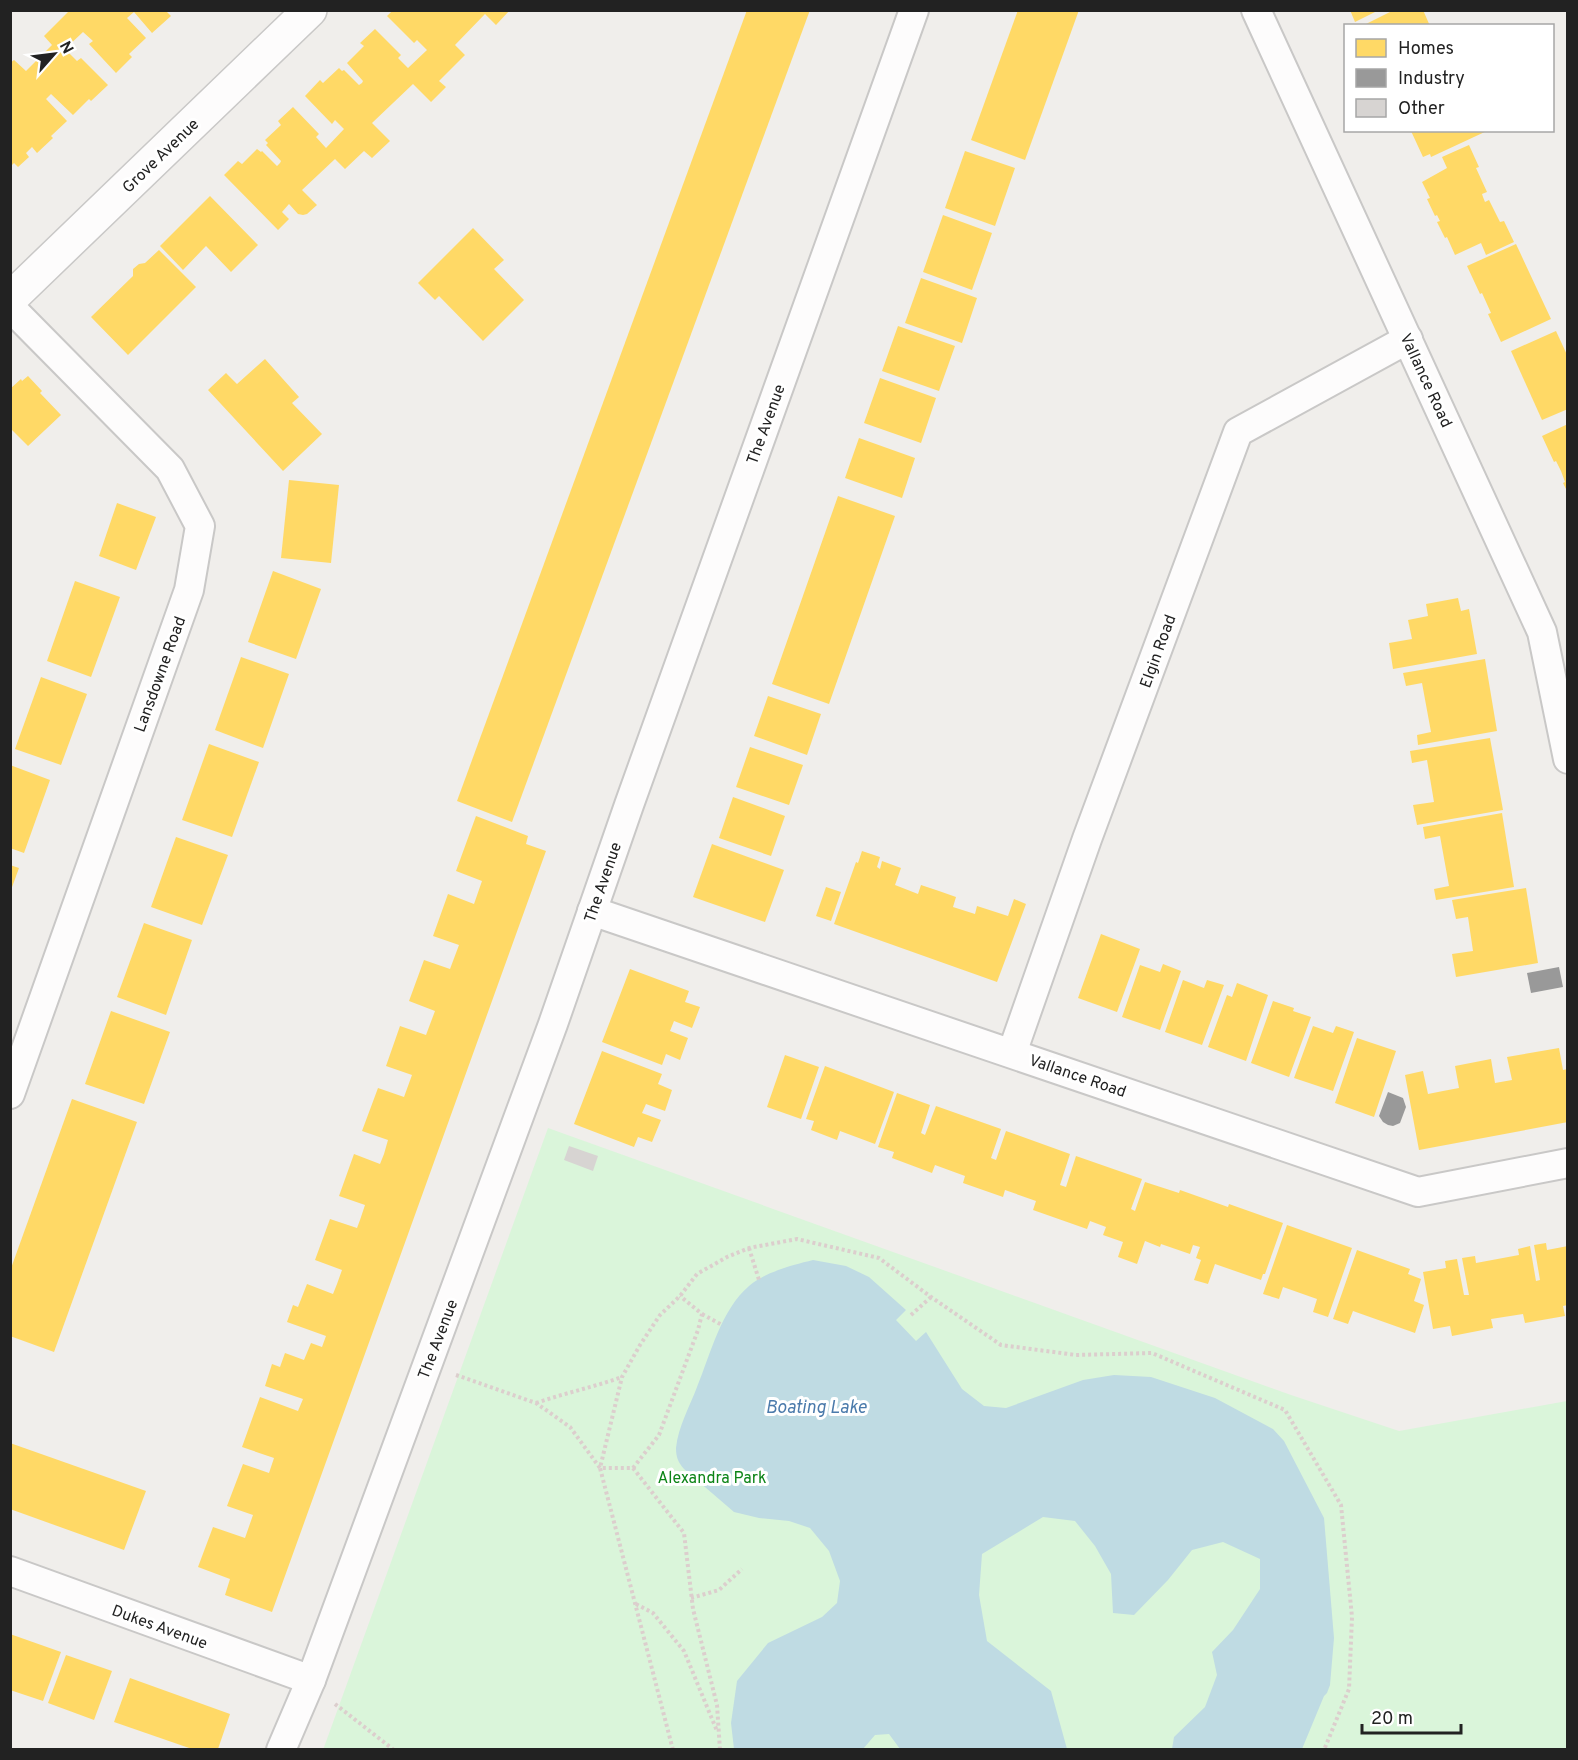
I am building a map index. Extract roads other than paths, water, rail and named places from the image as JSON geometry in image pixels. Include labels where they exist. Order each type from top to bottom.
[{"type":"street","name":"Grove Avenue","points":[[10,299],[310,10]]},
{"type":"street","name":"The Avenue","points":[[281,1749],[311,1680],[522,1108],[802,318],[914,10]]},
{"type":"street","name":"Vallance Road","points":[[1256,10],[1542,632],[1568,759]]},
{"type":"street","name":"Lansdowne Road","points":[[10,307],[170,469],[200,526],[189,590],[10,1094]]},
{"type":"street","name":"Elgin Road","points":[[1012,1053],[1087,839],[1238,432],[1408,339]]},
{"type":"street","name":"Vallance Road","points":[[592,911],[1418,1192],[1568,1162]]},
{"type":"street","name":"Dukes Avenue","points":[[10,1571],[311,1680]]},
{"type":"water","name":"Boating Lake","points":[[813,1260],[846,1266],[869,1277],[906,1310],[896,1320],[916,1341],[926,1332],[962,1389],[984,1406],[1006,1408],[1083,1380],[1114,1375],[1151,1377],[1215,1398],[1273,1429],[1284,1441],[1324,1518],[1334,1638],[1330,1685],[1302,1749],[1172,1749],[1174,1737],[1205,1707],[1217,1675],[1212,1652],[1233,1630],[1260,1589],[1260,1559],[1223,1542],[1192,1550],[1168,1580],[1134,1615],[1113,1613],[1111,1574],[1095,1546],[1075,1521],[1043,1517],[982,1554],[979,1595],[987,1641],[1051,1691],[1067,1749],[900,1749],[889,1734],[875,1735],[863,1749],[734,1749],[731,1723],[737,1681],[768,1643],[822,1617],[837,1603],[840,1581],[829,1551],[810,1528],[789,1521],[759,1518],[734,1512],[684,1469],[676,1454],[677,1440],[718,1333],[739,1296],[763,1277]]},
{"type":"park label","name":"Alexandra Park","points":[[712,1477]]}]
